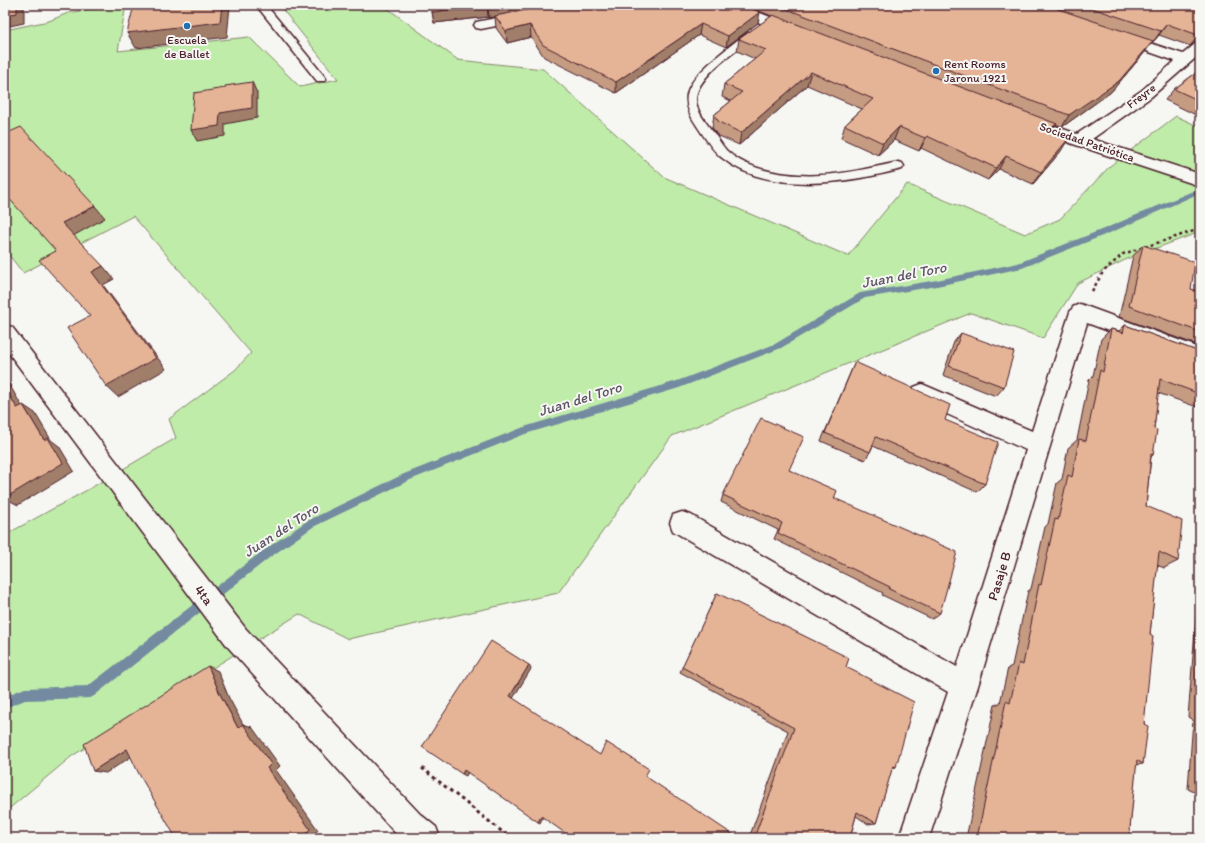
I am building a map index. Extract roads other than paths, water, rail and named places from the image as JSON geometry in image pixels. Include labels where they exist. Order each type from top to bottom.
[{"type":"street","points":[[481,25],[581,5]]},
{"type":"street","points":[[728,5],[807,36]]},
{"type":"street","points":[[1106,32],[1186,60]]},
{"type":"street","name":"Freyre","points":[[1078,140],[1146,94],[1200,47]]},
{"type":"street","name":"Sociedad Patriótica","points":[[1012,114],[1078,140],[1200,180]]},
{"type":"street","name":"Pasaje B","points":[[914,838],[964,686],[1080,312],[1200,357]]},
{"type":"street","name":"4ta","points":[[5,333],[237,638],[412,834]]},
{"type":"street","points":[[902,384],[1039,445]]},
{"type":"street","points":[[682,523],[964,686]]},
{"type":"lane","points":[[261,5],[321,78]]},
{"type":"lane","points":[[770,22],[729,52],[708,71],[696,84],[691,96],[694,114],[723,153],[742,165],[765,174],[789,178],[833,178],[898,166]]},
{"type":"waterway","name":"Juan del Toro","points":[[5,702],[25,694],[90,692],[265,555],[310,524],[407,477],[524,431],[679,384],[778,346],[863,295],[937,283],[1019,266],[1109,230],[1200,190]]},
{"type":"place","name":"Escuela de Ballet","points":[[187,26]]},
{"type":"place","name":"Rent Rooms Jaronu 1921","points":[[936,71]]}]
